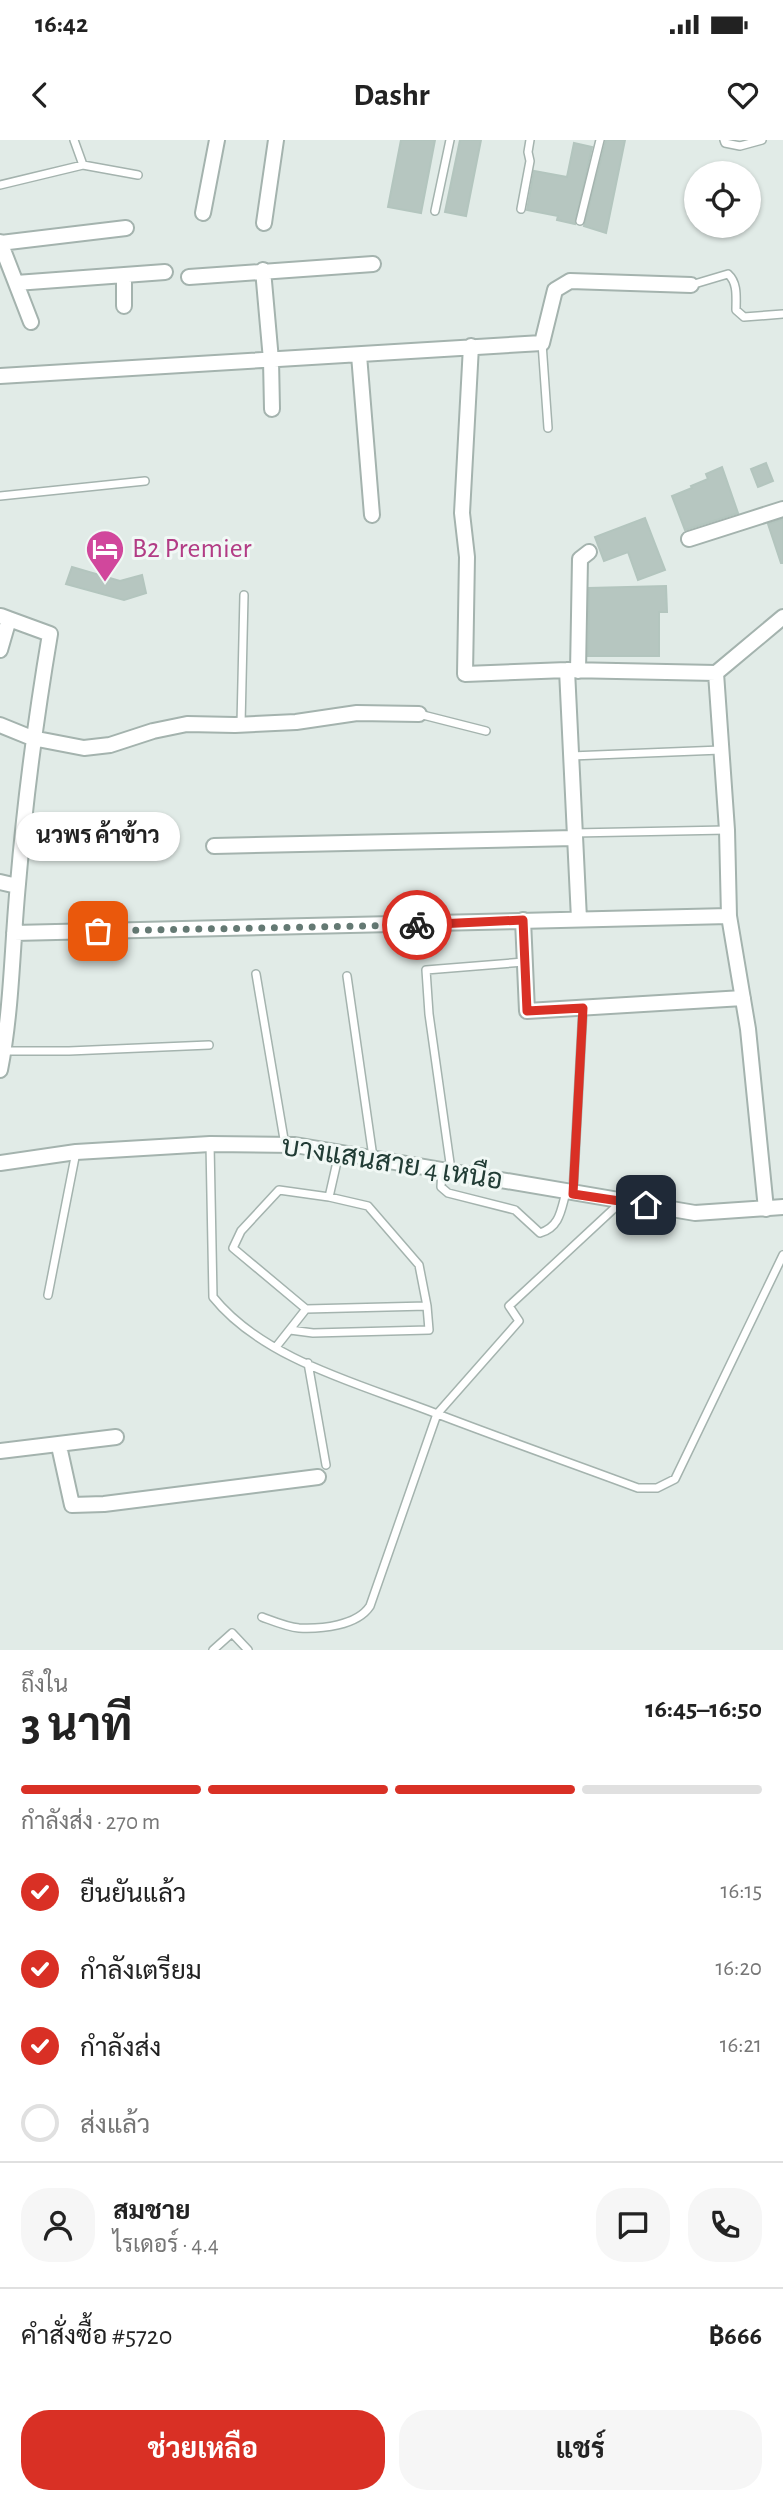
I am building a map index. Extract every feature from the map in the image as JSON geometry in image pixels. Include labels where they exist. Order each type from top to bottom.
[{"type":"street","points":[[203,213],[217,140]]},
{"type":"street","points":[[264,223],[276,140]]},
{"type":"street","points":[[31,322],[0,242],[126,228]]},
{"type":"street","points":[[190,277],[373,264]]},
{"type":"street","points":[[263,270],[271,360],[272,409]]},
{"type":"street","points":[[16,283],[165,272]]},
{"type":"street","points":[[124,275],[124,306]]},
{"type":"street","points":[[0,376],[542,342],[555,290],[570,281],[691,285]]},
{"type":"street","points":[[471,346],[462,513],[467,557],[465,674],[573,670],[716,673],[783,617]]},
{"type":"street","points":[[359,355],[372,515]]},
{"type":"street","points":[[689,539],[783,509]]},
{"type":"street","points":[[579,919],[571,756],[573,670],[580,559],[589,552]]},
{"type":"street","points":[[0,650],[4,617],[50,634],[33,738],[17,886],[4,1051],[0,1070]]},
{"type":"street","points":[[716,673],[727,830],[729,916],[748,1029],[766,1209]]},
{"type":"street","points":[[0,725],[33,738],[85,748],[110,745],[153,731],[187,724],[296,722],[356,713],[419,714]]},
{"type":"street","points":[[214,846],[574,836]]},
{"type":"street","points":[[0,882],[17,886]]},
{"type":"street","points":[[14,933],[729,916]]},
{"type":"street","points":[[523,920],[527,1011],[743,998]]},
{"type":"street","name":"บางแสนสาย 4 เหนือ","points":[[0,1163],[76,1152],[210,1144],[285,1144],[447,1169],[570,1193],[695,1213],[783,1207]]},
{"type":"street","points":[[0,1451],[59,1446],[116,1437]]},
{"type":"street","points":[[59,1446],[72,1505],[104,1504],[322,1471]]},
{"type":"lane","points":[[74,140],[83,165]]},
{"type":"lane","points":[[435,211],[450,140]]},
{"type":"lane","points":[[521,209],[530,162],[530,140]]},
{"type":"lane","points":[[580,221],[600,140]]},
{"type":"lane","points":[[724,140],[724,144],[740,146],[759,143],[762,140]]},
{"type":"lane","points":[[0,185],[83,165],[138,174]]},
{"type":"lane","points":[[691,285],[728,274],[736,288],[736,310],[744,317],[783,314]]},
{"type":"lane","points":[[542,342],[548,428]]},
{"type":"lane","points":[[0,496],[145,481]]},
{"type":"lane","points":[[241,725],[244,595]]},
{"type":"lane","points":[[419,714],[486,731]]},
{"type":"lane","points":[[571,756],[721,750]]},
{"type":"lane","points":[[574,836],[727,830]]},
{"type":"lane","points":[[22,845],[166,847]]},
{"type":"lane","points":[[524,962],[426,971],[447,1169],[442,1187],[444,1191],[515,1210],[540,1233],[558,1222],[570,1193],[583,1008]]},
{"type":"lane","points":[[256,974],[285,1144]]},
{"type":"lane","points":[[347,976],[373,1157]]},
{"type":"lane","points":[[4,1051],[209,1045]]},
{"type":"lane","points":[[210,1144],[213,1297],[227,1315],[248,1332],[308,1363],[638,1488],[657,1488],[675,1479],[783,1255]]},
{"type":"lane","points":[[48,1295],[76,1152]]},
{"type":"lane","points":[[328,1197],[339,1152]]},
{"type":"lane","points":[[290,1330],[313,1333],[429,1330],[427,1306],[419,1265],[368,1206],[279,1190],[241,1231],[233,1248],[306,1308],[427,1306]]},
{"type":"lane","points":[[261,1618],[297,1628],[346,1623],[364,1615],[370,1606],[400,1524],[437,1414],[519,1321],[509,1306],[621,1201]]},
{"type":"lane","points":[[276,1347],[306,1308]]},
{"type":"lane","points":[[308,1363],[322,1471]]},
{"type":"lane","points":[[213,1650],[232,1633],[248,1650]]},
{"type":"building","points":[[401,140],[435,140],[421,213],[388,207]]},
{"type":"building","points":[[460,140],[481,140],[466,216],[445,212]]},
{"type":"building","points":[[606,140],[625,140],[606,233],[584,226]]},
{"type":"building","points":[[574,143],[592,147],[575,224],[557,220],[558,216],[527,210],[534,171],[567,177]]},
{"type":"building","points":[[766,463],[773,481],[758,487],[751,469]]},
{"type":"building","points":[[722,467],[738,513],[685,530],[672,496],[708,479],[706,474]]},
{"type":"building","points":[[645,518],[665,570],[638,580],[628,552],[604,561],[595,537]]},
{"type":"building","points":[[783,519],[783,563],[781,563],[768,524]]},
{"type":"building","name":"B2 Premier","points":[[72,567],[120,581],[142,575],[146,593],[124,600],[66,584]]},
{"type":"building","points":[[666,586],[667,612],[659,612],[659,656],[588,656],[589,588]]},
{"type":"way so far","points":[[98,931],[417,925]]},
{"type":"place","name":"B2 Premier","points":[[105,583]]},
{"type":"place","name":"นวพร ค้าข้าว","points":[[98,931]]},
{"type":"route","points":[[417,925],[523,920],[527,1011],[583,1008],[573,1194],[646,1205]]}]
